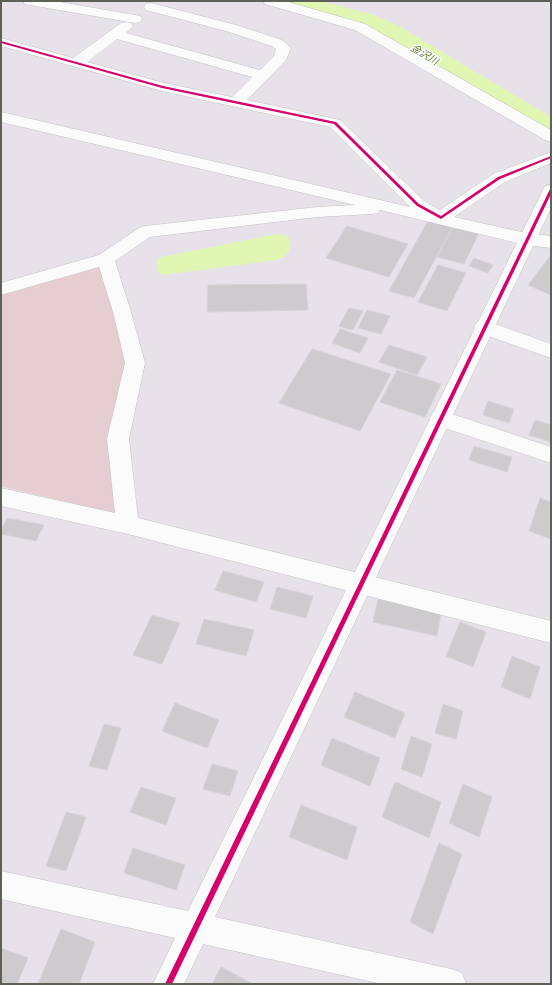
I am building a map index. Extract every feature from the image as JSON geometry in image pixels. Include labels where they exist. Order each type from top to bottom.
[{"type":"street","points":[[30,1],[135,19]]},
{"type":"street","points":[[272,1],[360,27],[551,137]]},
{"type":"street","points":[[78,62],[155,4],[277,43],[284,48],[282,57],[261,75],[236,102]]},
{"type":"street","points":[[115,34],[261,75]]},
{"type":"street","points":[[1,42],[78,62],[162,87],[335,123],[418,205],[441,218]]},
{"type":"street","points":[[1,117],[526,238],[551,242]]},
{"type":"street","points":[[441,218],[499,178],[551,157]]},
{"type":"street","points":[[168,984],[526,238],[551,190]]},
{"type":"street","points":[[1,289],[104,259],[146,232],[317,212],[364,209],[404,209]]},
{"type":"street","points":[[104,259],[122,312],[135,363],[118,439],[128,525]]},
{"type":"street","points":[[484,327],[551,351]]},
{"type":"street","points":[[440,418],[551,455]]},
{"type":"street","points":[[1,497],[128,525],[551,632]]},
{"type":"street","points":[[1,885],[451,984]]},
{"type":"shaded area","points":[[102,263],[130,364],[120,515],[1,486],[1,293]]},
{"type":"water","points":[[284,1],[324,7],[366,20],[390,30],[385,32],[370,25]]},
{"type":"water","points":[[410,42],[435,57],[428,60],[403,44]]},
{"type":"water","points":[[441,60],[481,85],[475,87],[433,63]]},
{"type":"water","points":[[492,90],[551,125],[551,132],[486,93]]},
{"type":"water","points":[[277,234],[288,236],[290,249],[287,254],[276,260],[163,275],[158,272],[157,260],[161,257]]},
{"type":"building","points":[[429,219],[453,226],[414,298],[389,291]]},
{"type":"building","points":[[347,226],[408,244],[389,277],[326,258]]},
{"type":"building","points":[[453,226],[479,233],[464,264],[437,257]]},
{"type":"building","points":[[551,255],[551,295],[528,285]]},
{"type":"building","points":[[474,258],[493,265],[488,273],[469,266]]},
{"type":"building","points":[[438,265],[466,273],[447,311],[418,302]]},
{"type":"building","points":[[306,284],[308,310],[207,312],[208,285]]},
{"type":"building","points":[[349,308],[363,311],[353,330],[339,326]]},
{"type":"building","points":[[367,310],[390,316],[381,334],[358,328]]},
{"type":"building","points":[[340,329],[368,338],[360,353],[332,343]]},
{"type":"building","points":[[389,345],[427,357],[417,375],[379,362]]},
{"type":"building","points":[[312,349],[391,374],[360,431],[279,403]]},
{"type":"building","points":[[397,370],[441,384],[425,417],[380,402]]},
{"type":"building","points":[[488,401],[514,409],[509,423],[483,415]]},
{"type":"building","points":[[535,420],[551,425],[551,442],[529,435]]},
{"type":"building","points":[[474,446],[512,457],[507,472],[469,460]]},
{"type":"building","points":[[540,498],[551,502],[551,539],[529,531]]},
{"type":"building","points":[[7,518],[44,525],[36,541],[1,534],[1,530]]},
{"type":"building","points":[[223,571],[264,582],[256,602],[215,590]]},
{"type":"building","points":[[277,587],[313,596],[306,618],[270,609]]},
{"type":"building","points":[[378,599],[441,613],[437,636],[373,622]]},
{"type":"building","points":[[152,615],[180,623],[162,664],[133,655]]},
{"type":"building","points":[[204,619],[254,630],[246,656],[196,644]]},
{"type":"building","points":[[460,622],[486,632],[473,667],[446,656]]},
{"type":"building","points":[[512,656],[540,667],[530,699],[501,687]]},
{"type":"building","points":[[355,692],[405,713],[395,738],[344,717]]},
{"type":"building","points":[[175,703],[219,720],[207,748],[162,731]]},
{"type":"building","points":[[443,704],[463,711],[456,739],[435,733]]},
{"type":"building","points":[[104,724],[121,728],[107,770],[89,766]]},
{"type":"building","points":[[411,736],[432,744],[422,777],[401,769]]},
{"type":"building","points":[[332,738],[380,758],[370,786],[321,765]]},
{"type":"building","points":[[212,764],[238,771],[230,796],[203,789]]},
{"type":"building","points":[[395,782],[441,802],[429,838],[382,817]]},
{"type":"building","points":[[463,784],[492,797],[479,837],[449,823]]},
{"type":"building","points":[[141,787],[176,798],[166,825],[130,812]]},
{"type":"building","points":[[301,805],[357,827],[347,860],[289,837]]},
{"type":"building","points":[[66,812],[86,817],[66,871],[46,866]]},
{"type":"building","points":[[439,843],[462,854],[433,934],[410,922]]},
{"type":"building","points":[[133,848],[185,865],[176,890],[124,873]]},
{"type":"building","points":[[61,929],[95,942],[79,984],[38,984]]},
{"type":"building","points":[[1,948],[28,958],[17,984],[1,984]]},
{"type":"building","points":[[221,967],[253,984],[212,984]]},
{"type":"waterway","name":"金沢川","points":[[290,1],[365,21],[390,32],[551,130]]},
{"type":"cycle path","points":[[1,42],[162,87],[335,123],[418,205],[441,218],[499,178],[551,157]]},
{"type":"cycle path","points":[[168,984],[551,190]]}]
